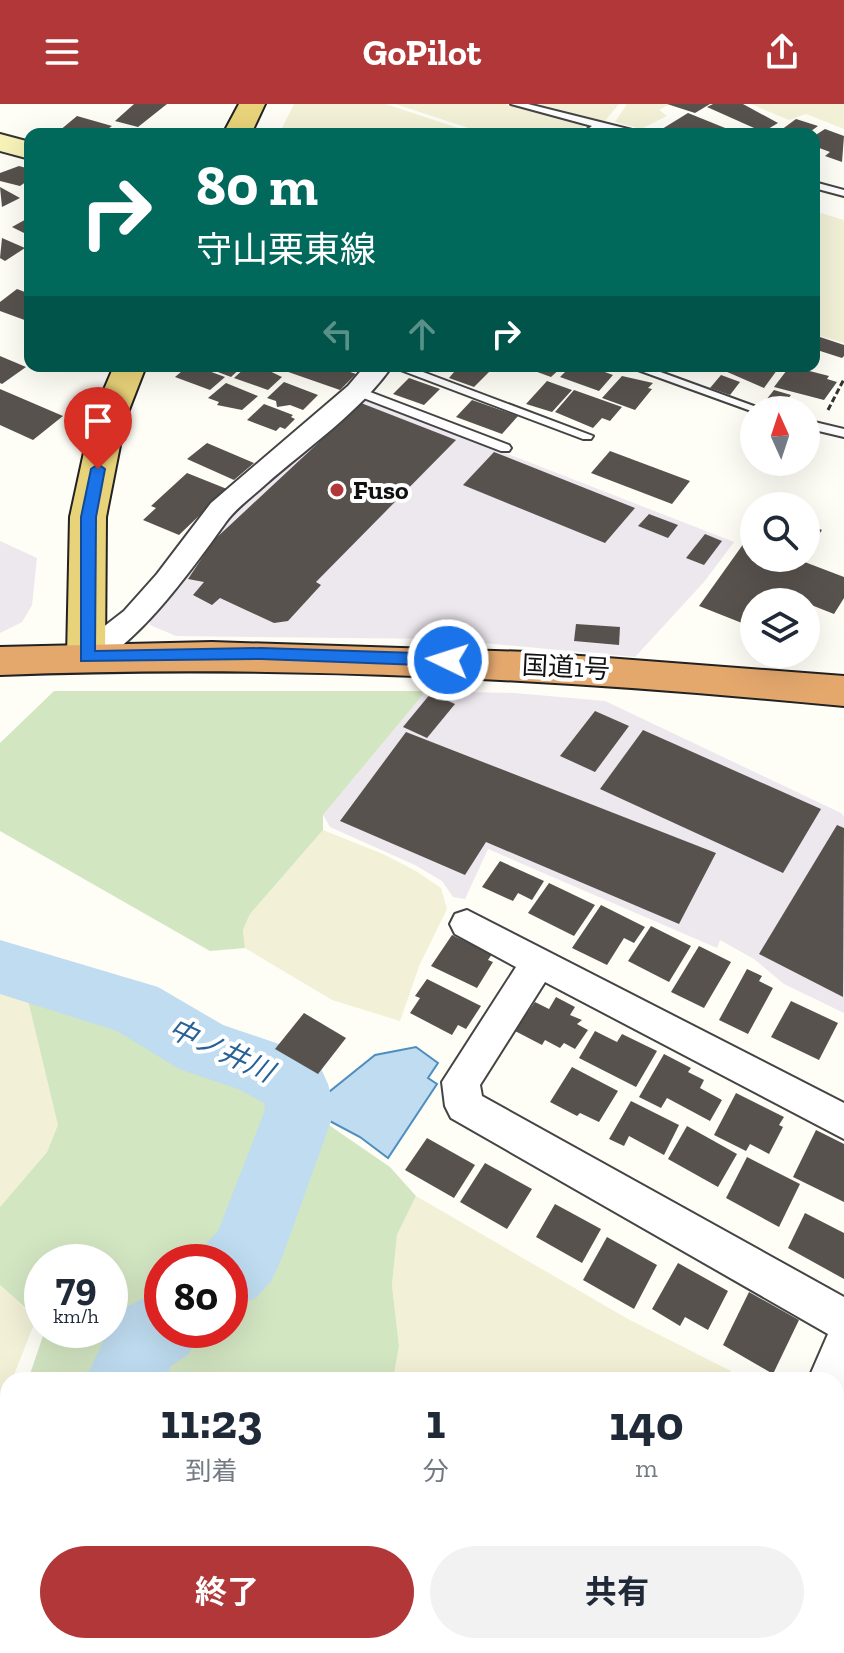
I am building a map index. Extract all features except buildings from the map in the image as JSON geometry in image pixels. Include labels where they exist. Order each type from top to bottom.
[{"type":"highway","name":"国道1号","points":[[0,661],[261,654],[391,657],[647,672],[844,691]]},
{"type":"main road","points":[[240,128],[252,104]]},
{"type":"main road","points":[[86,657],[88,517],[108,420],[128,372]]},
{"type":"street","points":[[0,142],[24,149]]},
{"type":"street","points":[[86,657],[134,618],[167,581],[221,509],[357,391],[374,372]]},
{"type":"street","points":[[467,924],[844,1122]]},
{"type":"street","points":[[538,962],[461,1082],[464,1106],[844,1320]]},
{"type":"street","points":[[833,1372],[844,1347]]},
{"type":"lane","points":[[516,104],[614,128]]},
{"type":"lane","points":[[595,128],[600,125]]},
{"type":"lane","points":[[820,187],[844,193]]},
{"type":"lane","points":[[412,372],[587,436]]},
{"type":"lane","points":[[648,372],[740,404]]},
{"type":"lane","points":[[357,391],[505,448]]},
{"type":"lane","points":[[820,427],[844,433]]},
{"type":"path","points":[[820,427],[844,379]]},
{"type":"shaded area","points":[[361,399],[734,542],[704,582],[635,657],[440,639],[176,636],[150,625],[149,615],[205,538],[265,480]]},
{"type":"shaded area","points":[[0,541],[37,558],[32,605],[22,622],[0,633]]},
{"type":"shaded area","points":[[426,691],[514,693],[605,701],[841,813],[844,817],[844,1013],[784,984],[754,959],[720,940],[717,948],[488,849],[465,899],[453,897],[442,881],[415,865],[330,827],[323,815]]},
{"type":"green space","points":[[294,104],[386,104],[458,128],[282,128]]},
{"type":"green space","points":[[395,104],[505,104],[586,124],[583,128],[469,128]]},
{"type":"green space","points":[[524,104],[619,104],[604,122]]},
{"type":"green space","points":[[627,104],[670,104],[659,110],[667,116],[643,128],[615,122]]},
{"type":"green space","points":[[751,104],[844,104],[844,129],[806,114],[789,120]]},
{"type":"green space","points":[[820,213],[844,220],[844,343],[820,336]]},
{"type":"green space","points":[[54,691],[426,691],[323,815],[323,830],[250,914],[243,930],[245,948],[210,951],[0,831],[0,743]]},
{"type":"green space","points":[[323,830],[383,854],[441,888],[447,909],[420,964],[400,1021],[332,1000],[245,948],[243,930],[250,914]]},
{"type":"green space","points":[[0,985],[26,992],[59,1125],[47,1152],[0,1207]]},
{"type":"green space","points":[[26,992],[118,1013],[203,1057],[266,1079],[282,1090],[286,1098],[282,1131],[274,1154],[233,1244],[144,1244],[144,1323],[128,1346],[128,1244],[24,1244],[24,1307],[0,1285],[0,1207],[47,1152],[58,1125]]},
{"type":"green space","points":[[314,1121],[323,1121],[390,1167],[416,1196],[397,1235],[392,1285],[399,1346],[394,1372],[144,1372],[158,1348],[248,1348],[248,1273],[262,1257]]},
{"type":"green space","points":[[416,1196],[628,1319],[731,1371],[394,1372],[399,1346],[392,1285],[397,1235]]},
{"type":"green space","points":[[0,1285],[24,1308],[25,1348],[15,1372],[0,1372]]},
{"type":"green space","points":[[39,1348],[127,1348],[114,1372],[31,1372]]},
{"type":"water","points":[[416,1047],[438,1063],[428,1078],[437,1084],[388,1158],[360,1137],[326,1119],[324,1096],[375,1055]]},
{"type":"waterway","name":"中ノ井川","points":[[0,967],[135,1007],[203,1048],[258,1066],[294,1084],[300,1110],[248,1250]]},
{"type":"waterway","name":"中ノ井川","points":[[128,1372],[144,1339]]},
{"type":"place","name":"Fuso","points":[[337,490]]},
{"type":"route","points":[[98,469],[88,517],[86,657],[261,654],[448,660]]}]
